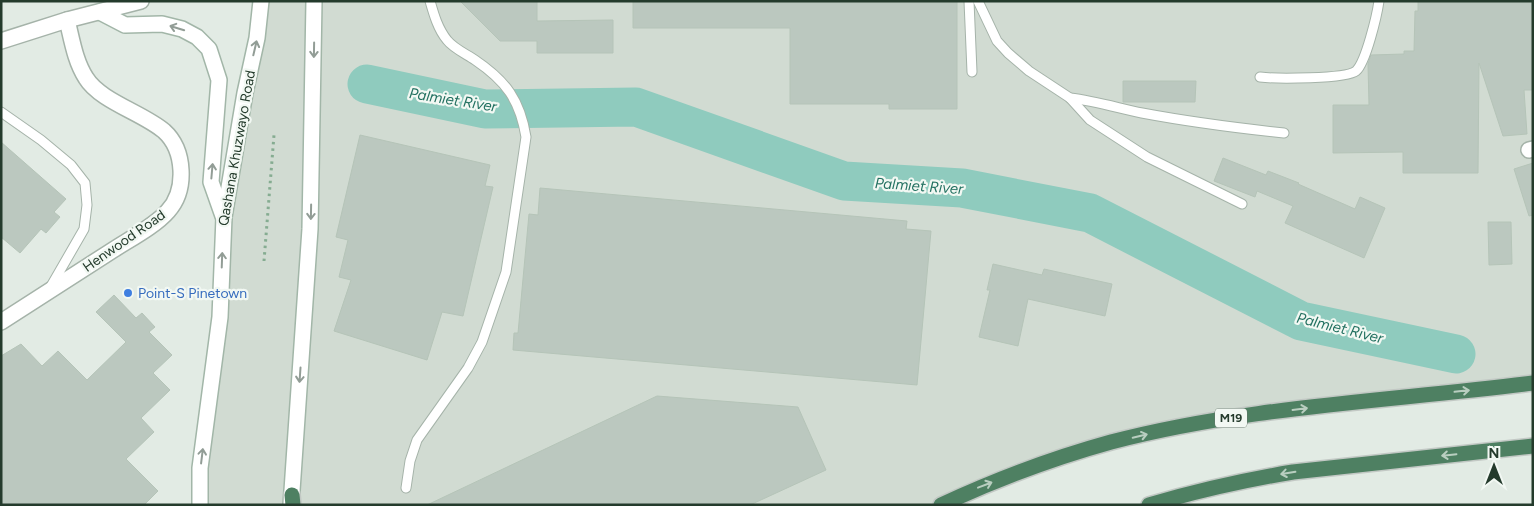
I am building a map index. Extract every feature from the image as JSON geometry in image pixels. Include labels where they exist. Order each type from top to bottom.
[{"type":"highway","name":"M19","points":[[941,505],[981,486],[1047,463],[1110,442],[1168,429],[1229,418],[1292,410],[1533,383]]},
{"type":"highway","points":[[1149,505],[1191,493],[1261,477],[1293,472],[1533,446]]},
{"type":"main road","points":[[1,41],[68,20],[141,1]]},
{"type":"main road","name":"Qashana Khuzwayo Road","points":[[200,505],[200,468],[220,317],[224,217],[245,93],[257,38],[261,1]]},
{"type":"main road","points":[[292,501],[310,228],[314,1]]},
{"type":"main road","points":[[100,12],[126,25],[162,24],[182,29],[197,37],[209,49],[219,80],[211,182],[224,217]]},
{"type":"main road","name":"Henwood Road","points":[[1,322],[144,229],[168,211],[176,200],[180,185],[180,161],[175,145],[164,131],[97,90],[86,79],[78,63],[68,20]]},
{"type":"lane","points":[[406,488],[410,460],[417,440],[468,368],[482,342],[506,272],[526,137],[523,118],[515,100],[491,71],[448,41],[438,26],[430,1]]},
{"type":"lane","points":[[969,1],[972,72]]},
{"type":"lane","points":[[978,1],[997,41],[1008,53],[1029,71],[1070,98],[1090,120],[1147,157],[1242,204]]},
{"type":"lane","points":[[1260,78],[1275,79],[1342,75],[1356,71],[1363,61],[1378,12],[1379,1]]},
{"type":"lane","points":[[1070,98],[1089,100],[1116,108],[1219,127],[1284,133]]},
{"type":"lane","points":[[1,112],[41,140],[71,165],[84,183],[87,205],[84,228],[48,292]]},
{"type":"path","points":[[264,261],[274,135]]},
{"type":"shaded area","points":[[262,1],[1533,1],[1533,381],[1167,427],[940,505],[201,505],[225,218]]},
{"type":"building","points":[[460,1],[537,1],[537,21],[613,20],[613,53],[537,53],[537,41],[500,41]]},
{"type":"building","points":[[633,1],[957,1],[957,109],[889,109],[889,104],[790,104],[790,28],[633,28]]},
{"type":"building","points":[[1418,1],[1533,1],[1533,90],[1524,90],[1527,134],[1503,136],[1479,63],[1478,173],[1403,173],[1403,152],[1333,153],[1333,105],[1369,105],[1368,64],[1371,55],[1404,54],[1404,51],[1414,51],[1415,11],[1418,11]]},
{"type":"building","points":[[1123,81],[1196,81],[1195,102],[1123,102]]},
{"type":"building","points":[[360,135],[490,165],[485,186],[493,187],[463,316],[442,312],[427,360],[334,331],[351,280],[339,277],[348,240],[336,237]]},
{"type":"building","points":[[1,142],[66,199],[54,212],[60,217],[46,233],[41,229],[20,253],[1,237]]},
{"type":"building","points":[[1223,158],[1266,175],[1268,171],[1355,209],[1360,197],[1385,208],[1364,258],[1285,223],[1293,206],[1257,191],[1255,197],[1214,181]]},
{"type":"building","points":[[1533,163],[1533,215],[1529,216],[1514,169]]},
{"type":"building","points":[[540,188],[907,221],[906,229],[931,231],[917,385],[513,350],[514,333],[518,333],[529,214],[538,215]]},
{"type":"building","points":[[1488,222],[1511,222],[1512,264],[1489,265]]},
{"type":"building","points":[[993,264],[1042,275],[1044,269],[1112,284],[1105,316],[1028,299],[1018,346],[979,337],[990,290],[987,290]]},
{"type":"building","points":[[114,295],[136,318],[142,313],[155,327],[149,332],[172,355],[153,373],[170,390],[141,418],[154,432],[126,459],[158,491],[144,505],[1,505],[1,356],[21,344],[42,366],[58,351],[87,380],[126,342],[96,312]]},
{"type":"building","points":[[657,396],[798,407],[826,470],[750,505],[427,505]]},
{"type":"waterway","name":"Palmiet River","points":[[367,84],[485,109],[636,107],[844,181],[962,188],[1090,213],[1301,321],[1456,354]]},
{"type":"place","name":"Point-S Pinetown","points":[[128,293]]}]
